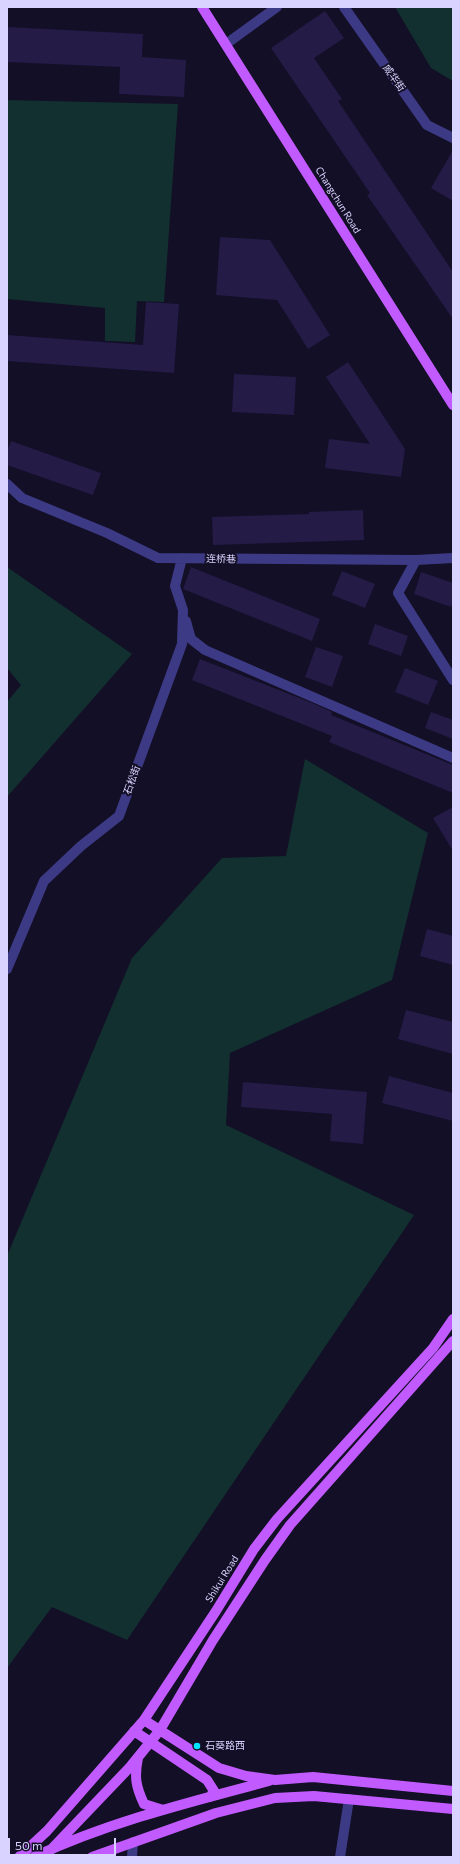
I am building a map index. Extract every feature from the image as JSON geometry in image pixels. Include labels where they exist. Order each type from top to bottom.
[{"type":"main road","name":"Changchun Road","points":[[202,7],[453,406]]},
{"type":"main road","name":"Shikui Road","points":[[19,1857],[47,1831],[144,1720],[216,1611],[254,1549],[277,1520],[433,1348],[453,1319]]},
{"type":"main road","points":[[44,1857],[139,1755],[160,1730],[213,1640],[265,1560],[290,1525],[453,1341]]},
{"type":"main road","points":[[144,1720],[219,1768],[246,1776],[275,1780]]},
{"type":"main road","points":[[134,1731],[207,1780],[214,1791],[210,1797]]},
{"type":"main road","points":[[139,1755],[135,1771],[137,1789],[144,1804],[163,1810]]},
{"type":"main road","points":[[34,1857],[144,1815],[275,1780],[313,1777],[453,1792]]},
{"type":"main road","points":[[92,1857],[216,1813],[275,1798],[314,1796],[349,1798],[453,1809]]},
{"type":"street","points":[[226,44],[277,7]]},
{"type":"street","name":"威华街","points":[[344,7],[428,125],[453,138]]},
{"type":"street","name":"连桥巷","points":[[7,484],[22,498],[107,533],[158,558],[416,560],[453,558]]},
{"type":"street","name":"石松街","points":[[7,969],[44,881],[81,846],[118,816],[182,644],[183,610],[175,586],[182,558]]},
{"type":"street","points":[[416,560],[398,592],[453,680]]},
{"type":"street","points":[[183,610],[191,639],[205,650],[453,758]]},
{"type":"street","points":[[340,1857],[349,1798]]},
{"type":"street","points":[[132,1857],[133,1842]]},
{"type":"green space","points":[[395,7],[453,7],[453,81],[431,68]]},
{"type":"green space","points":[[7,100],[178,104],[164,302],[137,301],[135,342],[105,341],[105,308],[7,299]]},
{"type":"green space","points":[[7,567],[132,654],[7,797],[7,702],[21,685],[7,668]]},
{"type":"green space","points":[[305,759],[428,833],[392,980],[230,1053],[226,1125],[414,1215],[127,1640],[52,1607],[7,1668],[7,1256],[132,958],[222,858],[286,856]]},
{"type":"building","points":[[325,11],[344,38],[314,58],[342,99],[338,101],[453,272],[453,319],[367,195],[370,193],[271,48]]},
{"type":"building","points":[[7,27],[143,34],[142,57],[186,60],[184,97],[119,94],[120,67],[7,62]]},
{"type":"building","points":[[453,150],[453,201],[431,188]]},
{"type":"building","points":[[220,237],[270,240],[330,335],[308,349],[277,300],[216,295]]},
{"type":"building","points":[[146,302],[179,304],[174,373],[7,361],[7,335],[143,345]]},
{"type":"building","points":[[348,362],[405,449],[401,477],[325,468],[329,439],[370,444],[326,377]]},
{"type":"building","points":[[234,374],[296,377],[294,415],[232,412]]},
{"type":"building","points":[[11,441],[101,473],[93,495],[7,465],[7,451]]},
{"type":"building","points":[[363,510],[364,540],[213,545],[212,517],[309,514],[309,512]]},
{"type":"building","points":[[191,567],[320,619],[312,641],[183,589]]},
{"type":"building","points":[[342,571],[375,584],[365,608],[332,595]]},
{"type":"building","points":[[421,572],[453,583],[453,601],[451,607],[414,594]]},
{"type":"building","points":[[375,624],[408,636],[401,656],[368,644]]},
{"type":"building","points":[[316,647],[343,656],[332,687],[305,677]]},
{"type":"building","points":[[200,659],[312,703],[332,712],[331,715],[453,765],[453,793],[329,742],[332,736],[192,680]]},
{"type":"building","points":[[405,668],[438,681],[428,705],[395,692]]},
{"type":"building","points":[[431,712],[453,720],[453,739],[425,728]]},
{"type":"building","points":[[453,807],[453,851],[433,818]]},
{"type":"building","points":[[427,929],[453,936],[453,965],[420,956]]},
{"type":"building","points":[[406,1010],[453,1022],[453,1054],[398,1039]]},
{"type":"building","points":[[389,1076],[453,1093],[453,1121],[382,1103]]},
{"type":"building","points":[[243,1082],[367,1092],[363,1144],[330,1141],[332,1114],[241,1107]]},
{"type":"place","name":"石葵路西","points":[[197,1746]]}]
